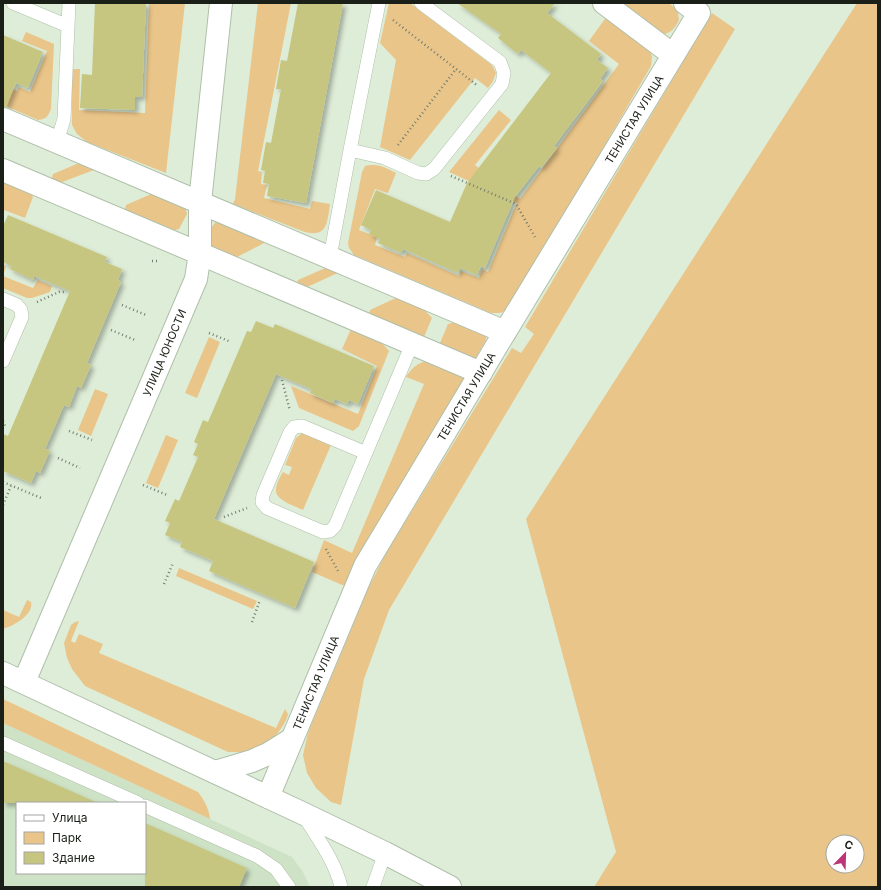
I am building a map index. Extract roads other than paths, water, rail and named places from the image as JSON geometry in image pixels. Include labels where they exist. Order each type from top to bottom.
[{"type":"street","name":"УЛИЦА ЮНОСТИ","points":[[24,682],[196,278],[200,253],[200,202],[221,3]]},
{"type":"street","points":[[604,3],[673,55]]},
{"type":"street","name":"ТЕНИСТАЯ УЛИЦА","points":[[268,797],[365,566],[673,55],[692,8]]},
{"type":"street","points":[[3,119],[505,332]]},
{"type":"street","points":[[3,170],[481,372]]},
{"type":"street","points":[[3,673],[302,812],[450,887]]},
{"type":"street","points":[[215,772],[252,762],[292,739]]},
{"type":"lane","points":[[13,3],[68,26]]},
{"type":"lane","points":[[57,142],[64,119],[69,3]]},
{"type":"lane","points":[[330,257],[380,3]]},
{"type":"lane","points":[[350,150],[384,158],[418,173],[426,174],[434,169],[502,84],[504,74],[500,62],[421,3]]},
{"type":"lane","points":[[3,299],[17,305],[22,310],[22,317],[3,361]]},
{"type":"lane","points":[[366,453],[302,426],[294,427],[290,432],[263,495],[262,502],[267,508],[322,532],[330,531],[335,526],[366,453],[412,344]]},
{"type":"lane","points":[[3,743],[136,802]]},
{"type":"lane","points":[[146,806],[257,856],[276,869],[290,887]]},
{"type":"lane","points":[[302,812],[331,860],[339,877],[341,887]]},
{"type":"lane","points":[[373,887],[385,853]]}]
